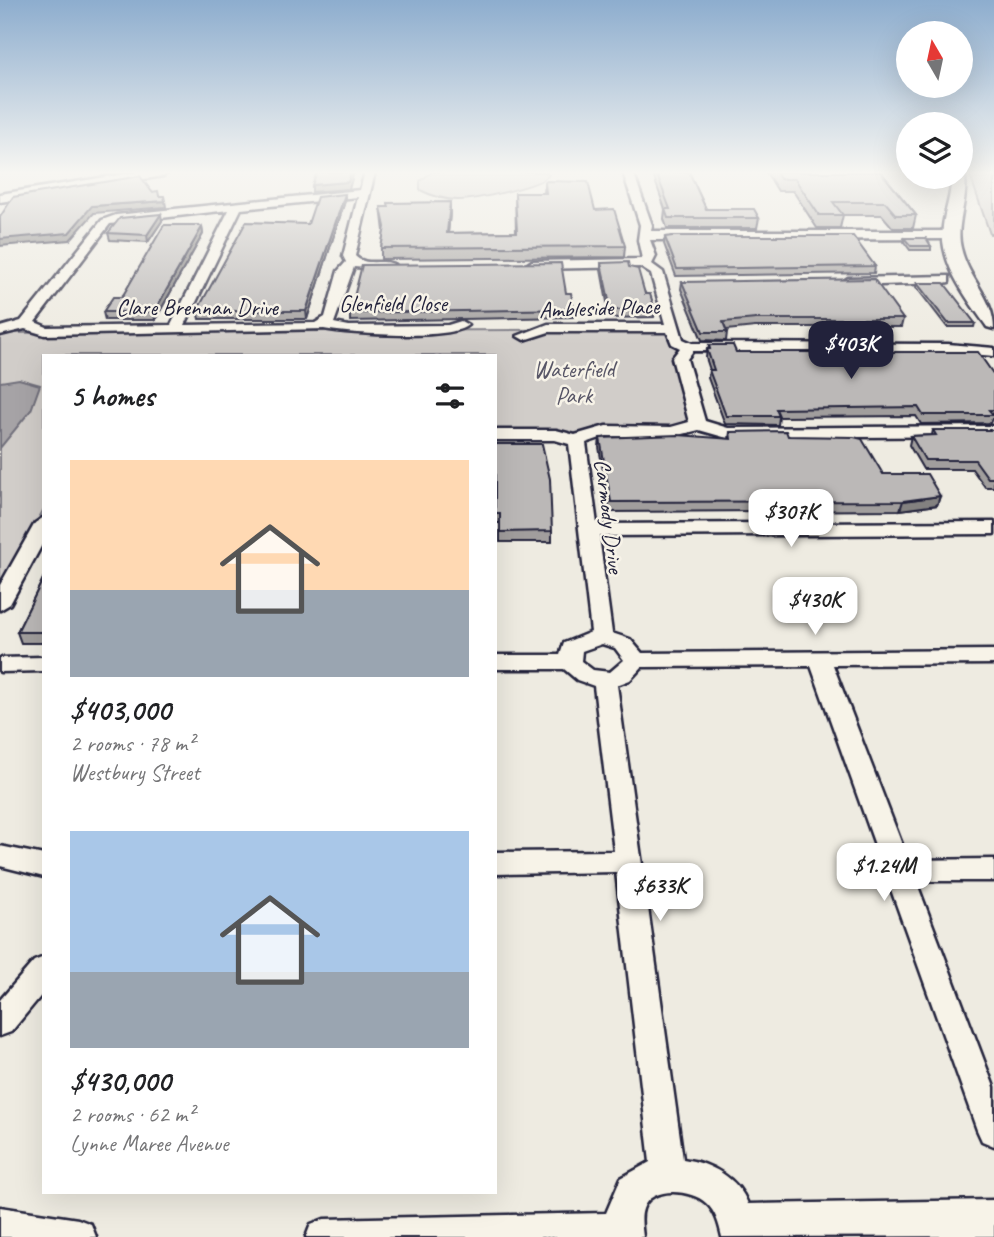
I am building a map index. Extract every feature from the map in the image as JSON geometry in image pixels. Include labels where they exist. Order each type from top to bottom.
[{"type":"street","points":[[26,324],[100,230]]},
{"type":"street","points":[[176,329],[225,230]]},
{"type":"street","points":[[355,230],[349,257],[352,262],[363,266],[403,265]]},
{"type":"street","points":[[642,263],[650,256],[647,230]]},
{"type":"street","points":[[952,230],[951,235],[967,283],[994,323]]},
{"type":"street","points":[[649,235],[951,235]]},
{"type":"street","points":[[324,325],[331,319],[344,271],[352,262]]},
{"type":"street","points":[[523,265],[642,263],[657,272],[666,283],[677,341],[689,347],[948,348],[994,352]]},
{"type":"street","points":[[840,282],[944,279]]},
{"type":"street","points":[[967,283],[994,307]]},
{"type":"street","name":"Clare Brennan Drive","points":[[0,331],[26,324],[45,331],[310,329],[324,325]]},
{"type":"street","name":"Glenfield Close","points":[[324,325],[349,330],[449,329],[461,326]]},
{"type":"street","name":"Ambleside Place","points":[[524,336],[548,328],[675,328]]},
{"type":"street","points":[[948,348],[994,342]]},
{"type":"street","points":[[689,347],[679,358],[698,424],[727,433],[994,430]]},
{"type":"street","name":"Carmody Drive","points":[[602,638],[577,441],[586,435],[606,430],[673,430],[698,424]]},
{"type":"street","points":[[497,435],[556,435],[577,441]]},
{"type":"street","points":[[0,604],[42,527]]},
{"type":"street","points":[[587,530],[994,528]]},
{"type":"street","points":[[570,662],[572,648],[579,642],[602,638],[622,643],[630,649],[635,660]]},
{"type":"street","points":[[635,660],[994,657]]},
{"type":"street","points":[[820,659],[994,1130]]},
{"type":"street","points":[[497,662],[570,662],[582,675],[605,680],[625,675],[635,660]]},
{"type":"street","points":[[0,665],[42,664]]},
{"type":"street","points":[[605,680],[668,1172]]},
{"type":"street","points":[[0,856],[42,866]]},
{"type":"street","points":[[497,863],[628,861]]},
{"type":"street","points":[[898,871],[994,870]]},
{"type":"street","points":[[0,1022],[42,972]]},
{"type":"street","points":[[324,1237],[624,1233],[625,1209],[631,1195],[644,1181],[668,1172],[688,1173],[707,1181],[724,1196],[740,1230],[994,1218]]},
{"type":"street","points":[[0,1226],[78,1237]]},
{"type":"green space","name":"Waterfield Park","points":[[670,329],[677,349],[673,356],[693,419],[674,426],[607,427],[577,435],[497,432],[497,354],[42,354],[42,513],[0,587],[0,333]]},
{"type":"shaded area","points":[[19,379],[40,385],[31,410],[0,448],[0,382]]},
{"type":"building","points":[[0,230],[72,230],[69,233],[0,239]]},
{"type":"building","points":[[111,230],[151,230],[147,235],[108,233]]},
{"type":"building","points":[[161,230],[200,230],[154,312],[103,312],[113,297],[122,297]]},
{"type":"building","points":[[242,230],[333,230],[306,311],[197,311]]},
{"type":"building","points":[[384,230],[447,230],[447,233],[517,232],[517,230],[620,230],[625,246],[381,248]]},
{"type":"building","points":[[853,236],[875,266],[677,269],[665,237]]},
{"type":"building","points":[[904,238],[926,238],[931,246],[911,246]]},
{"type":"building","points":[[628,262],[629,267],[638,269],[645,294],[650,294],[655,309],[611,310],[601,263]]},
{"type":"building","points":[[561,263],[566,293],[571,293],[574,309],[350,313],[362,265]]},
{"type":"building","points":[[874,279],[903,319],[756,319],[723,322],[727,332],[703,332],[682,282]]},
{"type":"building","points":[[917,283],[944,283],[975,323],[948,323]]},
{"type":"building","points":[[709,345],[733,345],[736,352],[978,352],[994,375],[994,410],[989,410],[993,415],[923,415],[918,407],[776,409],[779,416],[726,416],[709,370],[714,370],[707,349],[710,349]]},
{"type":"building","points":[[933,430],[994,430],[994,478],[988,478],[975,460],[925,460],[911,436],[936,435]]},
{"type":"building","points":[[786,431],[788,436],[862,439],[883,474],[927,474],[940,496],[903,501],[611,502],[600,438],[678,435],[731,439],[730,432]]},
{"type":"building","points":[[497,444],[542,444],[550,479],[552,531],[500,532],[500,513],[497,513]]},
{"type":"building","points":[[42,581],[42,632],[17,632]]}]
